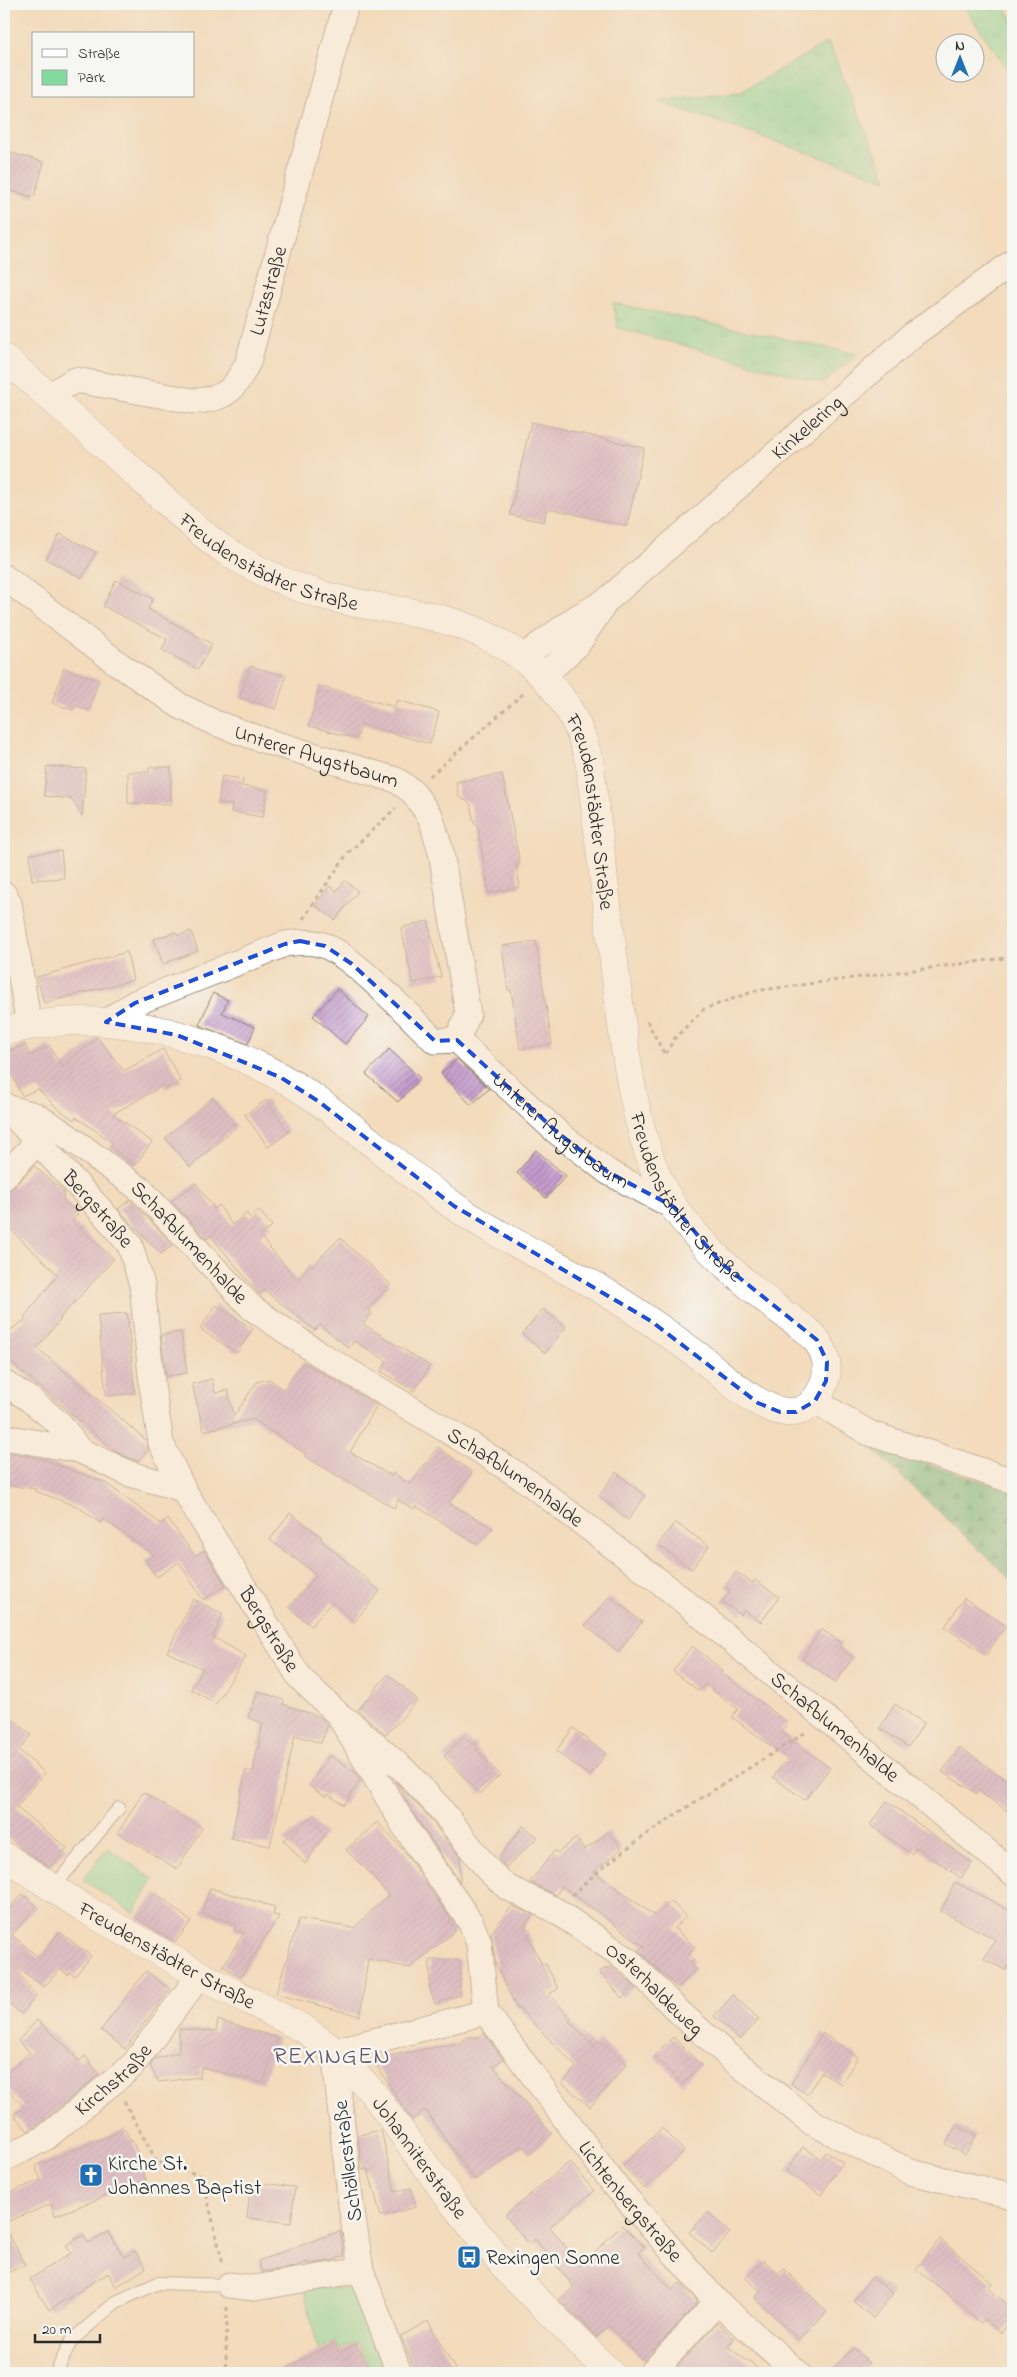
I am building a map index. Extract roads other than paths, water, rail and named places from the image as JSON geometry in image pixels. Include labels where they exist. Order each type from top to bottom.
[{"type":"street","name":"Lutzstraße","points":[[48,396],[75,380],[193,401],[212,400],[226,394],[238,382],[248,362],[346,4]]},
{"type":"street","name":"Kinkelering","points":[[523,657],[576,618],[606,601],[914,334],[1013,262]]},
{"type":"street","name":"Freudenstädter Straße","points":[[4,358],[221,548],[266,575],[323,595],[431,616],[487,636],[523,657],[544,675],[562,697],[578,726],[586,748],[632,1088],[648,1154],[674,1207],[721,1263],[817,1340],[827,1362],[826,1381],[815,1401]]},
{"type":"street","name":"Unterer Augstbaum","points":[[4,577],[120,665],[180,706],[215,723],[266,741],[396,780],[413,792],[431,818],[442,858],[468,1014],[457,1040],[557,1132],[608,1172],[674,1207]]},
{"type":"street","name":"Kinkelering","points":[[544,675],[577,645],[606,601]]},
{"type":"street","points":[[4,894],[11,912],[16,1028],[59,1021],[106,1022],[156,1029],[242,1059],[280,1077],[318,1101],[454,1206],[652,1321],[758,1403],[780,1412],[796,1412],[815,1401],[870,1433],[1013,1481]]},
{"type":"street","points":[[106,1022],[135,1002],[285,944],[300,941],[314,942],[336,952],[435,1041],[457,1040]]},
{"type":"street","name":"Bergstraße","points":[[5,1106],[130,1245],[142,1285],[152,1384],[161,1444],[183,1489],[300,1678],[338,1714],[407,1830],[471,1923],[479,1943],[486,2012]]},
{"type":"street","name":"Schafblumenhalde","points":[[5,1106],[42,1119],[141,1190],[252,1308],[318,1353],[468,1443],[527,1481],[668,1588],[1013,1873]]},
{"type":"street","points":[[4,1177],[37,1142]]},
{"type":"street","points":[[4,1383],[28,1398],[60,1424],[79,1450]]},
{"type":"street","points":[[4,1438],[79,1450],[130,1474],[183,1489]]},
{"type":"street","name":"Osterhaldeweg","points":[[338,1714],[358,1728],[406,1772],[440,1807],[488,1872],[508,1888],[555,1910],[628,1960],[684,2016],[732,2059],[811,2122],[910,2172],[1013,2196]]},
{"type":"street","name":"Freudenstädter Straße","points":[[4,1856],[85,1909],[200,1975],[304,2029],[334,2051]]},
{"type":"street","name":"Kirchstraße","points":[[4,2159],[45,2138],[132,2066],[200,1975]]},
{"type":"street","points":[[334,2051],[486,2012]]},
{"type":"street","name":"Lichtenbergstraße","points":[[486,2012],[613,2183],[717,2302],[798,2373]]},
{"type":"street","name":"Schöllerstraße","points":[[334,2051],[351,2205],[361,2270],[399,2373]]},
{"type":"street","name":"Johanniterstraße","points":[[334,2051],[373,2093],[456,2207],[509,2272],[610,2373]]},
{"type":"street","points":[[229,2285],[255,2288],[361,2270]]},
{"type":"street","points":[[652,2373],[717,2302]]},
{"type":"lane","points":[[54,1888],[119,1808]]},
{"type":"lane","points":[[56,2373],[71,2341],[116,2302],[158,2283],[229,2285]]},
{"type":"place","name":"Kirche St. Johannes Baptist","points":[[91,2175]]},
{"type":"place","name":"Rexingen Sonne","points":[[469,2257]]},
{"type":"district","name":"REXINGEN","points":[[332,2055]]}]
